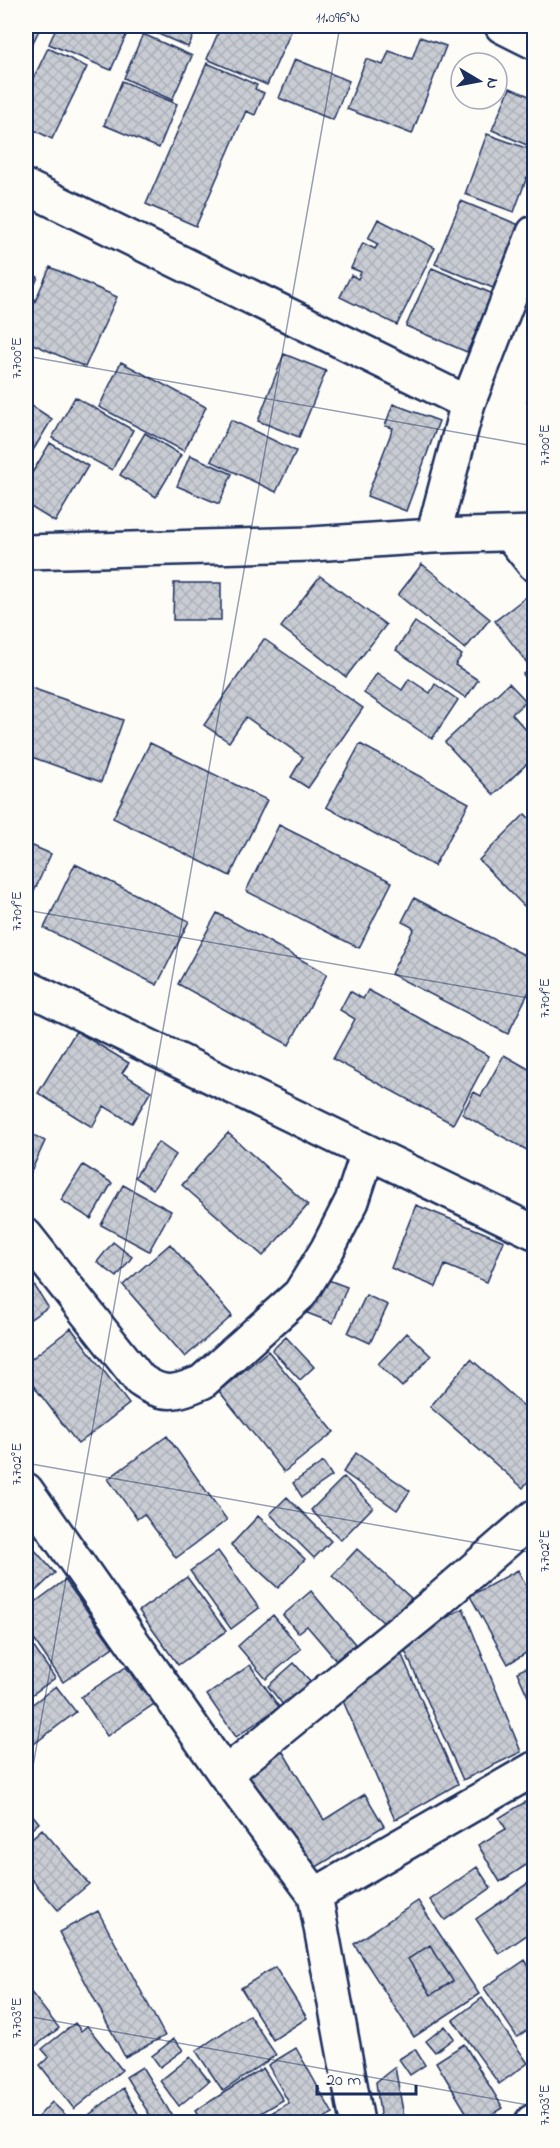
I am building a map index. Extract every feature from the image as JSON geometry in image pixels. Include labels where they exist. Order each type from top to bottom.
[{"type":"street","points":[[502,26],[534,42]]},
{"type":"street","points":[[26,187],[468,404]]},
{"type":"street","points":[[433,536],[468,404],[534,233]]},
{"type":"street","points":[[26,552],[312,544],[522,533],[534,564]]},
{"type":"street","points":[[26,987],[534,1232]]},
{"type":"street","points":[[26,1236],[141,1380],[155,1391],[174,1392],[187,1389],[202,1382],[300,1294],[327,1250],[352,1201],[368,1152]]},
{"type":"street","points":[[26,1490],[225,1774],[315,1895],[357,2122]]},
{"type":"street","points":[[225,1774],[433,1605],[534,1517]]},
{"type":"street","points":[[315,1895],[534,1769]]},
{"type":"building","points":[[26,26],[41,26],[26,57]]},
{"type":"building","points":[[57,26],[130,26],[111,70],[49,44]]},
{"type":"building","points":[[140,26],[198,26],[188,47]]},
{"type":"building","points":[[221,26],[293,27],[267,85],[207,59]]},
{"type":"building","points":[[143,34],[192,56],[172,100],[124,78]]},
{"type":"building","points":[[420,37],[446,46],[412,134],[347,109],[366,59],[383,65],[389,51],[412,59]]},
{"type":"building","points":[[48,48],[87,67],[52,139],[26,126],[26,94]]},
{"type":"building","points":[[295,59],[349,81],[333,120],[279,98]]},
{"type":"building","points":[[207,63],[257,85],[255,89],[264,93],[255,115],[246,111],[196,226],[146,204]]},
{"type":"building","points":[[122,81],[177,104],[159,148],[104,125]]},
{"type":"building","points":[[510,88],[534,98],[534,148],[492,130],[500,111],[509,111]]},
{"type":"building","points":[[487,134],[534,151],[534,180],[527,177],[514,212],[465,194]]},
{"type":"building","points":[[461,201],[519,225],[493,288],[435,264]]},
{"type":"building","points":[[378,219],[435,248],[397,325],[340,297],[351,275],[358,279],[361,272],[351,268],[363,243],[375,249],[378,244],[368,239]]},
{"type":"building","points":[[50,267],[117,297],[85,367],[26,341],[26,322]]},
{"type":"building","points":[[432,268],[493,294],[467,352],[406,326]]},
{"type":"building","points":[[26,271],[38,277],[26,305]]},
{"type":"building","points":[[284,354],[326,371],[299,437],[258,421]]},
{"type":"building","points":[[121,362],[206,407],[184,451],[99,407]]},
{"type":"building","points":[[534,386],[534,405],[527,401]]},
{"type":"building","points":[[75,397],[133,430],[112,470],[52,438]]},
{"type":"building","points":[[26,402],[52,419],[26,462]]},
{"type":"building","points":[[393,404],[439,421],[406,511],[367,496],[393,428],[385,426]]},
{"type":"building","points":[[231,420],[296,451],[276,492],[211,461]]},
{"type":"building","points":[[145,433],[181,455],[156,497],[120,475]]},
{"type":"building","points":[[50,443],[88,466],[55,522],[26,504],[26,483]]},
{"type":"building","points":[[190,455],[232,474],[219,504],[177,486]]},
{"type":"building","points":[[422,564],[490,619],[465,649],[398,595]]},
{"type":"building","points":[[320,576],[386,625],[346,677],[281,627]]},
{"type":"building","points":[[174,583],[221,583],[221,620],[173,620]]},
{"type":"building","points":[[534,591],[534,658],[527,663],[495,621]]},
{"type":"building","points":[[415,622],[462,655],[455,665],[478,680],[466,698],[396,650]]},
{"type":"building","points":[[264,639],[363,708],[308,788],[291,777],[303,757],[246,717],[229,742],[204,725]]},
{"type":"building","points":[[534,666],[534,690],[523,674]]},
{"type":"building","points":[[377,673],[402,690],[409,679],[430,693],[435,684],[458,700],[432,739],[364,693]]},
{"type":"building","points":[[509,683],[526,701],[512,714],[534,739],[534,757],[494,795],[445,742]]},
{"type":"building","points":[[26,686],[123,720],[101,782],[26,755]]},
{"type":"building","points":[[150,743],[267,800],[230,876],[113,818]]},
{"type":"building","points":[[360,744],[469,803],[434,866],[326,807]]},
{"type":"building","points":[[525,814],[534,823],[534,895],[524,906],[479,860]]},
{"type":"building","points":[[279,825],[392,882],[359,948],[246,891]]},
{"type":"building","points":[[26,843],[51,854],[26,909]]},
{"type":"building","points":[[75,864],[189,921],[157,985],[44,928]]},
{"type":"building","points":[[414,898],[534,960],[534,981],[508,1034],[391,974],[414,928],[402,922]]},
{"type":"building","points":[[217,913],[327,974],[289,1045],[178,984]]},
{"type":"building","points":[[368,990],[489,1056],[453,1124],[333,1059],[355,1019],[340,1010],[350,991],[363,999]]},
{"type":"building","points":[[534,1026],[534,1043],[528,1039]]},
{"type":"building","points":[[76,1031],[129,1063],[122,1073],[151,1091],[132,1123],[104,1106],[92,1127],[38,1093]]},
{"type":"building","points":[[504,1055],[534,1072],[534,1154],[462,1114],[474,1092],[481,1096]]},
{"type":"building","points":[[26,1131],[45,1141],[28,1178],[26,1177]]},
{"type":"building","points":[[228,1133],[308,1205],[263,1256],[182,1185]]},
{"type":"building","points":[[158,1142],[176,1155],[153,1189],[135,1177]]},
{"type":"building","points":[[83,1165],[112,1183],[91,1219],[61,1200]]},
{"type":"building","points":[[123,1185],[171,1211],[149,1251],[101,1225]]},
{"type":"building","points":[[416,1205],[504,1241],[487,1282],[445,1265],[436,1287],[391,1268]]},
{"type":"building","points":[[113,1242],[132,1257],[117,1277],[97,1262]]},
{"type":"building","points":[[170,1244],[232,1316],[185,1357],[123,1285]]},
{"type":"building","points":[[26,1272],[48,1307],[26,1322]]},
{"type":"building","points":[[315,1275],[347,1287],[333,1323],[302,1311]]},
{"type":"building","points":[[366,1295],[388,1305],[370,1343],[348,1333]]},
{"type":"building","points":[[71,1328],[129,1404],[78,1444],[26,1376],[26,1363]]},
{"type":"building","points":[[407,1333],[431,1356],[402,1387],[378,1364]]},
{"type":"building","points":[[286,1337],[314,1367],[300,1380],[272,1350]]},
{"type":"building","points":[[268,1351],[334,1432],[284,1472],[219,1391]]},
{"type":"building","points":[[471,1359],[534,1415],[534,1473],[523,1488],[430,1407]]},
{"type":"building","points":[[167,1436],[227,1520],[176,1558],[144,1514],[137,1519],[108,1479]]},
{"type":"building","points":[[356,1453],[410,1491],[397,1510],[343,1472]]},
{"type":"building","points":[[323,1462],[332,1476],[302,1497],[293,1483]]},
{"type":"building","points":[[344,1477],[373,1507],[341,1540],[311,1510]]},
{"type":"building","points":[[287,1497],[331,1541],[314,1558],[270,1514]]},
{"type":"building","points":[[258,1516],[305,1559],[278,1588],[231,1545]]},
{"type":"building","points":[[26,1540],[55,1573],[26,1600]]},
{"type":"building","points":[[357,1549],[411,1598],[386,1625],[332,1576]]},
{"type":"building","points":[[218,1551],[259,1608],[231,1629],[190,1571]]},
{"type":"building","points":[[518,1570],[534,1602],[534,1648],[508,1664],[470,1596]]},
{"type":"building","points":[[187,1577],[226,1631],[178,1665],[139,1611]]},
{"type":"building","points":[[65,1580],[113,1647],[63,1682],[26,1628],[26,1609]]},
{"type":"building","points":[[311,1591],[355,1644],[336,1660],[307,1626],[298,1633],[283,1615]]},
{"type":"building","points":[[463,1608],[521,1752],[463,1780],[402,1644]]},
{"type":"building","points":[[273,1615],[301,1649],[266,1679],[238,1646]]},
{"type":"building","points":[[26,1636],[55,1678],[26,1699]]},
{"type":"building","points":[[401,1653],[458,1784],[395,1820],[340,1694]]},
{"type":"building","points":[[294,1663],[311,1682],[284,1706],[268,1686]]},
{"type":"building","points":[[534,1664],[534,1710],[517,1672]]},
{"type":"building","points":[[250,1665],[279,1707],[236,1737],[207,1695]]},
{"type":"building","points":[[126,1667],[142,1690],[150,1685],[160,1700],[107,1736],[81,1697]]},
{"type":"building","points":[[56,1686],[76,1712],[26,1750],[26,1726],[32,1721],[26,1714],[26,1709]]},
{"type":"building","points":[[280,1747],[324,1820],[365,1794],[384,1826],[305,1874],[243,1770]]},
{"type":"building","points":[[530,1799],[534,1806],[534,1860],[500,1882],[478,1845],[506,1829],[499,1818]]},
{"type":"building","points":[[26,1807],[39,1823],[26,1834]]},
{"type":"building","points":[[42,1829],[89,1884],[58,1910],[29,1876],[26,1879],[26,1843]]},
{"type":"building","points":[[477,1867],[491,1888],[445,1920],[430,1900]]},
{"type":"building","points":[[534,1879],[534,1930],[499,1954],[476,1919]]},
{"type":"building","points":[[418,1901],[479,1994],[414,2037],[354,1944]],"holes":[[[430,1945],[453,1981],[431,1995],[408,1959]]]},
{"type":"building","points":[[98,1911],[165,2036],[125,2057],[59,1932]]},
{"type":"building","points":[[430,1945],[453,1981],[431,1995],[408,1959]]},
{"type":"building","points":[[525,1960],[534,1975],[534,2025],[517,2037],[484,1988]]},
{"type":"building","points":[[275,1967],[307,2018],[273,2040],[241,1988]]},
{"type":"building","points":[[26,1986],[59,2028],[29,2051],[26,2046]]},
{"type":"building","points":[[482,1998],[528,2063],[499,2084],[453,2020]]},
{"type":"building","points":[[249,2015],[276,2055],[223,2091],[196,2051]]},
{"type":"building","points":[[75,2023],[81,2031],[87,2026],[122,2070],[74,2109],[40,2065],[49,2057],[42,2049]]},
{"type":"building","points":[[445,2026],[454,2038],[435,2052],[426,2041]]},
{"type":"building","points":[[174,2039],[183,2050],[160,2067],[152,2056]]},
{"type":"building","points":[[464,2044],[503,2108],[480,2122],[472,2122],[436,2062]]},
{"type":"building","points":[[296,2048],[333,2114],[318,2122],[255,2122],[289,2103],[268,2065]]},
{"type":"building","points":[[415,2049],[425,2065],[410,2075],[399,2059]]},
{"type":"building","points":[[190,2057],[209,2081],[179,2106],[160,2081]]},
{"type":"building","points":[[142,2067],[176,2122],[154,2122],[126,2077]]},
{"type":"building","points":[[395,2067],[405,2122],[381,2122],[376,2082]]},
{"type":"building","points":[[263,2068],[283,2100],[246,2122],[202,2122],[195,2111]]},
{"type":"building","points":[[123,2088],[143,2122],[80,2122]]},
{"type":"building","points":[[52,2102],[73,2122],[33,2122]]}]
